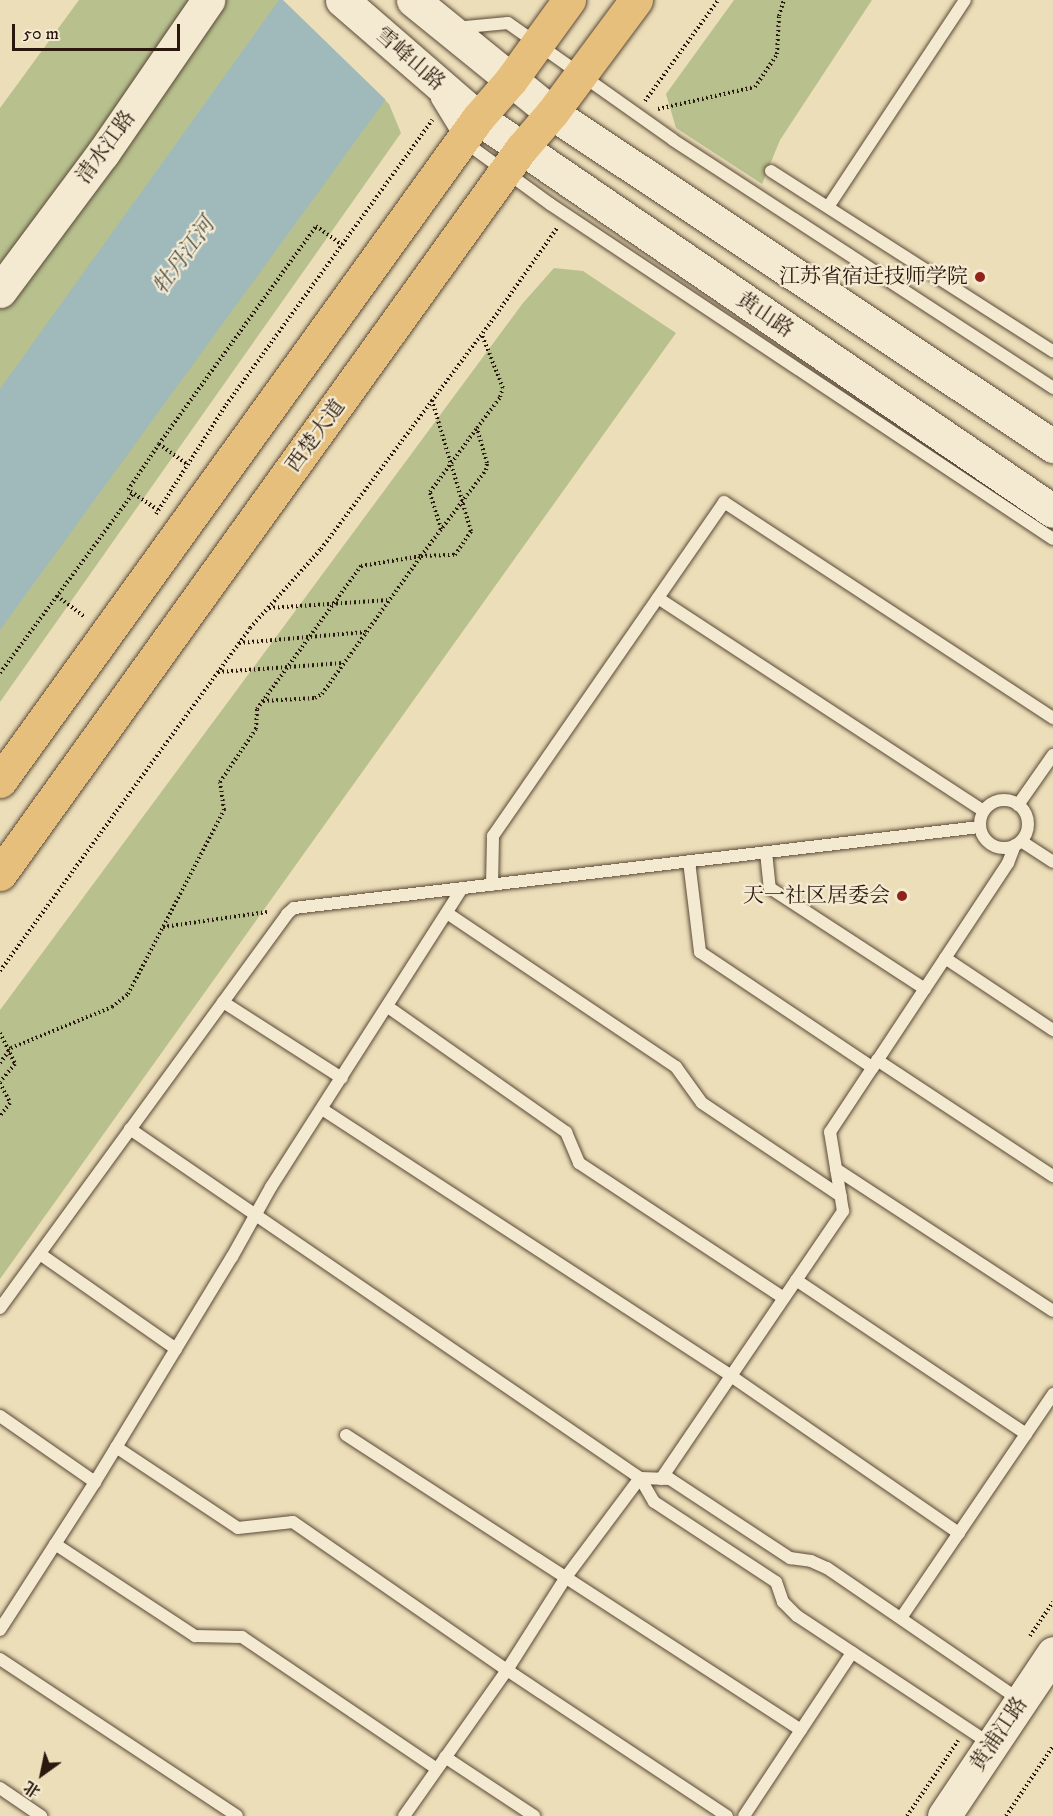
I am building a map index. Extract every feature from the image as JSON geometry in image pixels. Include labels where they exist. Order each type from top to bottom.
[{"type":"highway","points":[[0,781],[470,129],[511,80],[569,0]]},
{"type":"highway","name":"西楚大道","points":[[0,874],[513,160],[552,113],[636,0]]},
{"type":"main road","name":"清水江路","points":[[0,291],[103,153],[208,0]]},
{"type":"main road","name":"雪峰山路","points":[[342,0],[420,69],[470,129]]},
{"type":"main road","points":[[413,0],[552,113],[1053,446]]},
{"type":"main road","name":"黄山路","points":[[470,129],[513,160],[1053,511]]},
{"type":"main road","name":"黄浦江路","points":[[944,1816],[1053,1653]]},
{"type":"main road","name":"黄浦江路","points":[[970,1816],[1053,1692]]},
{"type":"lane","points":[[828,207],[965,0]]},
{"type":"lane","points":[[446,28],[508,23],[636,114],[1053,388]]},
{"type":"lane","points":[[420,69],[442,106],[470,129]]},
{"type":"lane","points":[[513,160],[566,214],[1053,539]]},
{"type":"lane","points":[[771,171],[1053,351]]},
{"type":"lane","points":[[492,885],[493,836],[724,502],[1053,718]]},
{"type":"lane","points":[[658,598],[983,811]]},
{"type":"lane","points":[[1018,805],[1053,755]]},
{"type":"lane","points":[[661,1479],[843,1211],[830,1132],[1008,863],[1028,826],[1024,811],[1018,805],[1003,800],[988,805],[983,811],[980,827],[986,841],[992,846],[1008,848],[1018,843]]},
{"type":"lane","points":[[0,1308],[287,914],[294,908],[980,827]]},
{"type":"lane","points":[[1018,843],[1053,862]]},
{"type":"lane","points":[[766,852],[770,888],[925,988]]},
{"type":"lane","points":[[689,861],[700,952],[1053,1176]]},
{"type":"lane","points":[[0,1630],[116,1448],[257,1215],[271,1187],[462,888]]},
{"type":"lane","points":[[447,913],[676,1067],[702,1104],[841,1196]]},
{"type":"lane","points":[[945,957],[1053,1030]]},
{"type":"lane","points":[[223,1002],[342,1078]]},
{"type":"lane","points":[[388,1006],[566,1132],[579,1162],[784,1298]]},
{"type":"lane","points":[[322,1109],[731,1376],[959,1533]]},
{"type":"lane","points":[[130,1129],[640,1478],[654,1502],[776,1582],[783,1602],[797,1616],[992,1745]]},
{"type":"lane","points":[[836,1169],[1053,1311]]},
{"type":"lane","points":[[40,1254],[176,1349]]},
{"type":"lane","points":[[796,1280],[1026,1434]]},
{"type":"lane","points":[[901,1618],[1053,1395]]},
{"type":"lane","points":[[0,1416],[95,1482]]},
{"type":"lane","points":[[346,1435],[801,1730]]},
{"type":"lane","points":[[116,1448],[238,1528],[293,1522],[507,1670],[727,1816]]},
{"type":"lane","points":[[640,1478],[670,1479],[790,1558],[811,1561],[827,1568],[1022,1701]]},
{"type":"lane","points":[[404,1816],[507,1670],[566,1577],[640,1478]]},
{"type":"lane","points":[[55,1544],[195,1636],[242,1637],[437,1768]]},
{"type":"lane","points":[[744,1816],[852,1653]]},
{"type":"lane","points":[[0,1659],[237,1816]]},
{"type":"lane","points":[[445,1757],[534,1816]]},
{"type":"lane","points":[[0,1788],[41,1816]]},
{"type":"path","points":[[636,114],[718,0]]},
{"type":"path","points":[[636,114],[755,87],[777,54],[779,16],[784,0]]},
{"type":"path","points":[[152,520],[226,405],[442,106]]},
{"type":"path","points":[[0,971],[239,643],[321,549],[482,335],[566,214]]},
{"type":"path","points":[[158,510],[128,490],[159,444],[316,226],[342,245]]},
{"type":"path","points":[[441,530],[430,492],[500,397],[503,388],[482,335]]},
{"type":"path","points":[[0,1063],[9,1052],[121,1001],[163,927],[224,810],[220,782],[256,729],[257,709],[361,566],[421,556],[454,555],[471,531],[432,400]]},
{"type":"path","points":[[262,702],[315,698],[322,694],[486,470],[488,463],[477,428]]},
{"type":"path","points":[[159,444],[188,464]]},
{"type":"path","points":[[0,673],[133,493]]},
{"type":"path","points":[[57,596],[86,618]]},
{"type":"path","points":[[268,608],[390,600]]},
{"type":"path","points":[[78,627],[91,610]]},
{"type":"path","points":[[239,643],[366,632]]},
{"type":"path","points":[[218,672],[286,669],[344,663]]},
{"type":"path","points":[[163,927],[294,908]]},
{"type":"path","points":[[0,1034],[15,1064],[0,1082],[10,1103],[0,1116]]},
{"type":"path","points":[[1006,1816],[1053,1746]]},
{"type":"green space","points":[[79,0],[282,0],[389,104],[401,133],[0,702],[0,108]]},
{"type":"green space","points":[[734,0],[872,0],[780,140],[762,184],[676,128],[666,94]]},
{"type":"green space","points":[[554,268],[583,271],[676,333],[0,1279],[0,1010],[523,303]]},
{"type":"water","name":"牡丹江河","points":[[279,0],[458,0],[0,630],[0,389]]},
{"type":"pier","points":[[283,0],[461,0],[388,102]]},
{"type":"place","name":"江苏省宿迁技师学院","points":[[980,277]]},
{"type":"place","name":"天一社区居委会","points":[[902,896]]}]
